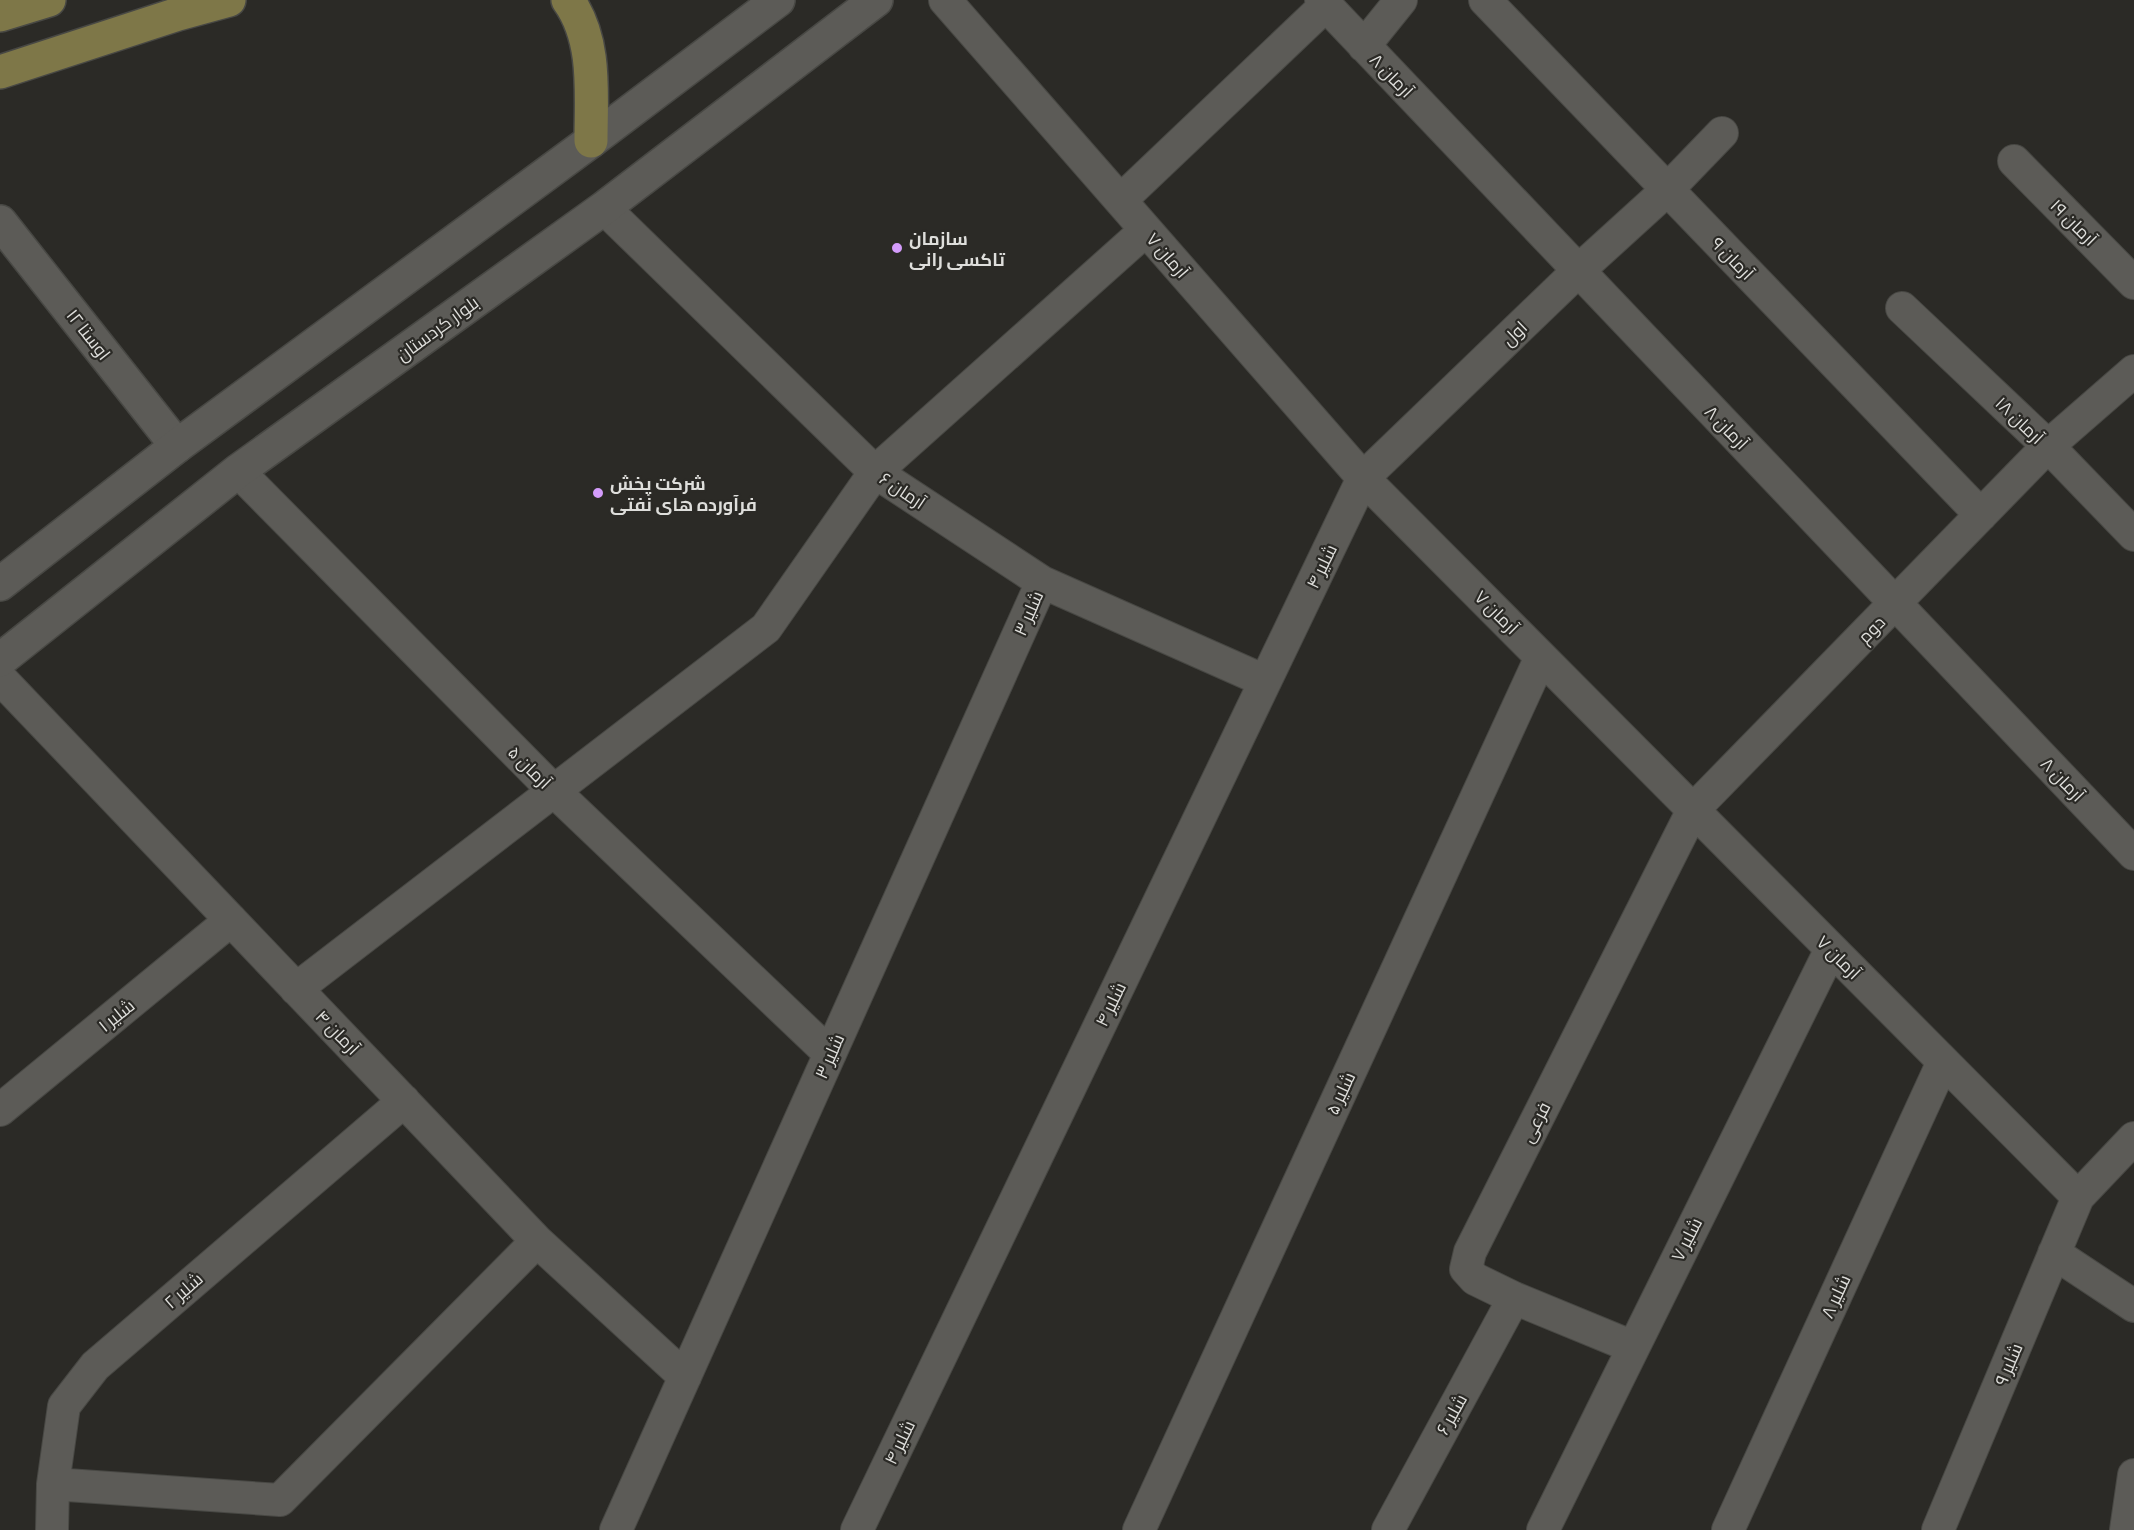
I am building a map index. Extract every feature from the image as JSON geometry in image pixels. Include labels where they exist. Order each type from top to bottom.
[{"type":"main road","points":[[0,15],[49,0]]},
{"type":"main road","points":[[0,72],[178,14],[230,0]]},
{"type":"main road","points":[[568,0],[574,9],[590,55],[591,141]]},
{"type":"main road","points":[[0,584],[177,446],[591,141],[777,0]]},
{"type":"main road","name":"بلوار کردستان","points":[[0,660],[238,471],[604,208],[876,0]]},
{"type":"main road","name":"اوستا ۱۲","points":[[0,222],[177,446]]},
{"type":"street","name":"آرمان ۷","points":[[945,0],[1363,478],[2078,1197]]},
{"type":"street","points":[[1364,46],[1401,0]]},
{"type":"street","name":"آرمان ۹","points":[[1485,0],[1981,515]]},
{"type":"street","points":[[1121,200],[1324,3]]},
{"type":"street","name":"آرمان ۸","points":[[1324,3],[2134,854]]},
{"type":"street","name":"اول","points":[[1363,478],[1578,271],[1667,190],[1722,133]]},
{"type":"street","name":"آرمان ۱۹","points":[[2014,161],[2134,283]]},
{"type":"street","name":"آرمان ۶","points":[[604,208],[875,472],[1042,582],[1265,681]]},
{"type":"street","points":[[296,988],[766,628],[875,472],[1146,230]]},
{"type":"street","name":"آرمان ۱۸","points":[[1902,308],[2048,446],[2134,535]]},
{"type":"street","name":"دوم","points":[[1693,810],[2048,446],[2134,371]]},
{"type":"street","name":"آرمان ۵","points":[[238,471],[554,791],[830,1054]]},
{"type":"street","name":"شلیر ۴","points":[[857,1530],[1363,478]]},
{"type":"street","name":"شلیر ۳","points":[[616,1530],[1042,582]]},
{"type":"street","name":"شلیر ۵","points":[[1139,1530],[1541,657]]},
{"type":"street","name":"آرمان ۴","points":[[0,678],[537,1241],[685,1377]]},
{"type":"street","name":"فرعی","points":[[1633,1347],[1514,1298],[1475,1279],[1466,1269],[1470,1252],[1693,810]]},
{"type":"street","name":"شلیر ۱","points":[[0,1110],[231,920]]},
{"type":"street","name":"شلیر ۷","points":[[1543,1530],[1831,949]]},
{"type":"street","name":"شلیر ۸","points":[[1728,1530],[1943,1062]]},
{"type":"street","name":"شلیر ۲","points":[[52,1530],[53,1485],[64,1406],[95,1366],[404,1101]]},
{"type":"street","points":[[2078,1197],[2134,1138]]},
{"type":"street","name":"شلیر ۹","points":[[1938,1530],[2078,1197]]},
{"type":"street","points":[[53,1485],[280,1500],[537,1241]]},
{"type":"street","points":[[2054,1253],[2134,1306]]},
{"type":"street","name":"شلیر ۶","points":[[1388,1530],[1514,1298]]},
{"type":"street","points":[[2126,1530],[2134,1475]]},
{"type":"place","name":"سازمان تاکسی رانی","points":[[897,248]]},
{"type":"place","name":"شرکت پخش فرآورده های نفتی","points":[[598,493]]}]
